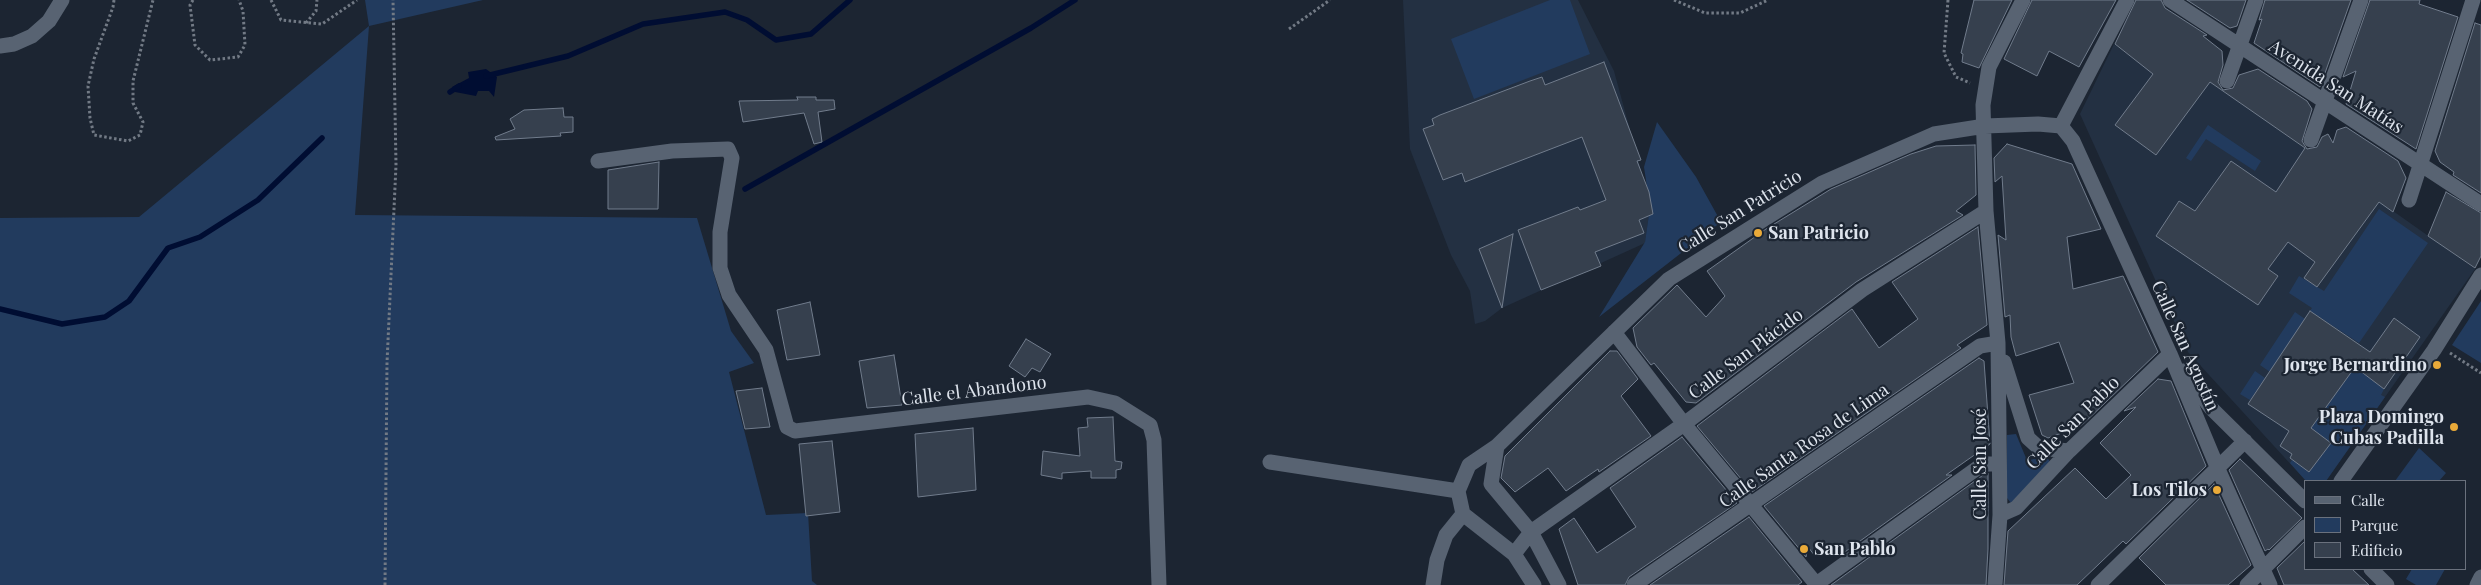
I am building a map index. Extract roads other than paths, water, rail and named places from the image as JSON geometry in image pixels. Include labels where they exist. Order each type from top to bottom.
[{"type":"street","points":[[0,46],[14,44],[32,36],[49,21],[62,0]]},
{"type":"street","name":"Calle San José","points":[[1995,585],[2000,514],[1998,343],[1986,211],[1984,89],[1988,67],[2023,0]]},
{"type":"street","points":[[2061,126],[2127,0]]},
{"type":"street","name":"Avenida San Matías","points":[[2170,0],[2481,204]]},
{"type":"street","points":[[2227,81],[2256,0]]},
{"type":"street","points":[[2311,140],[2326,102],[2360,0]]},
{"type":"street","points":[[2409,200],[2473,0]]},
{"type":"street","name":"Calle San Patricio","points":[[1461,485],[1469,464],[1497,446],[1669,279],[1822,183],[1934,134],[1985,126],[2038,124],[2061,126]]},
{"type":"street","name":"Calle San Agustín","points":[[2061,126],[2073,141],[2170,354],[2218,469],[2270,585]]},
{"type":"street","name":"Calle el Abandono","points":[[598,161],[672,151],[728,150],[732,158],[720,232],[720,268],[729,295],[766,350],[782,415],[787,427],[795,431],[1088,397],[1115,403],[1150,425],[1154,440],[1159,585]]},
{"type":"street","name":"Calle San Plácido","points":[[1514,554],[1531,532],[1684,424],[1862,290],[1986,211]]},
{"type":"street","points":[[2342,480],[2437,344],[2481,275]]},
{"type":"street","points":[[1614,332],[1684,424],[1816,585]]},
{"type":"street","name":"Calle San José","points":[[1998,343],[2028,438],[2039,448],[2069,451]]},
{"type":"street","name":"Calle Santa Rosa de Lima","points":[[1634,585],[1980,346],[1998,343]]},
{"type":"street","points":[[2170,354],[2211,408],[2304,500]]},
{"type":"street","name":"Calle San Pablo","points":[[2000,514],[2016,508],[2069,451],[2170,354]]},
{"type":"street","points":[[2098,585],[2245,441]]},
{"type":"street","points":[[1491,484],[1497,446]]},
{"type":"street","points":[[1270,462],[1461,485],[1478,479],[1491,484],[1531,532],[1559,585]]},
{"type":"street","name":"Calle San Pablo","points":[[1816,585],[1983,464],[1999,464]]},
{"type":"street","points":[[1433,585],[1437,560],[1446,535],[1463,514],[1461,485]]},
{"type":"street","points":[[1463,514],[1514,554],[1534,585]]},
{"type":"street","points":[[2247,585],[2304,528]]},
{"type":"street","points":[[2372,570],[2387,585]]},
{"type":"street","points":[[2477,585],[2481,577]]},
{"type":"waterway","points":[[486,76],[568,56],[643,24],[725,12],[747,20],[776,40],[811,34],[850,0]]},
{"type":"waterway","points":[[745,189],[1031,28],[1075,0]]},
{"type":"waterway","points":[[450,92],[459,86]]},
{"type":"waterway","points":[[0,309],[62,324],[105,317],[129,301],[168,248],[200,237],[258,200],[322,138]]},
{"type":"place","name":"San Patricio","points":[[1758,233]]},
{"type":"place","name":"Jorge Bernardino","points":[[2437,365]]},
{"type":"place","name":"Plaza Domingo Cubas Padilla","points":[[2454,427]]},
{"type":"place","name":"Los Tilos","points":[[2217,490]]},
{"type":"place","name":"San Pablo","points":[[1804,549]]}]
